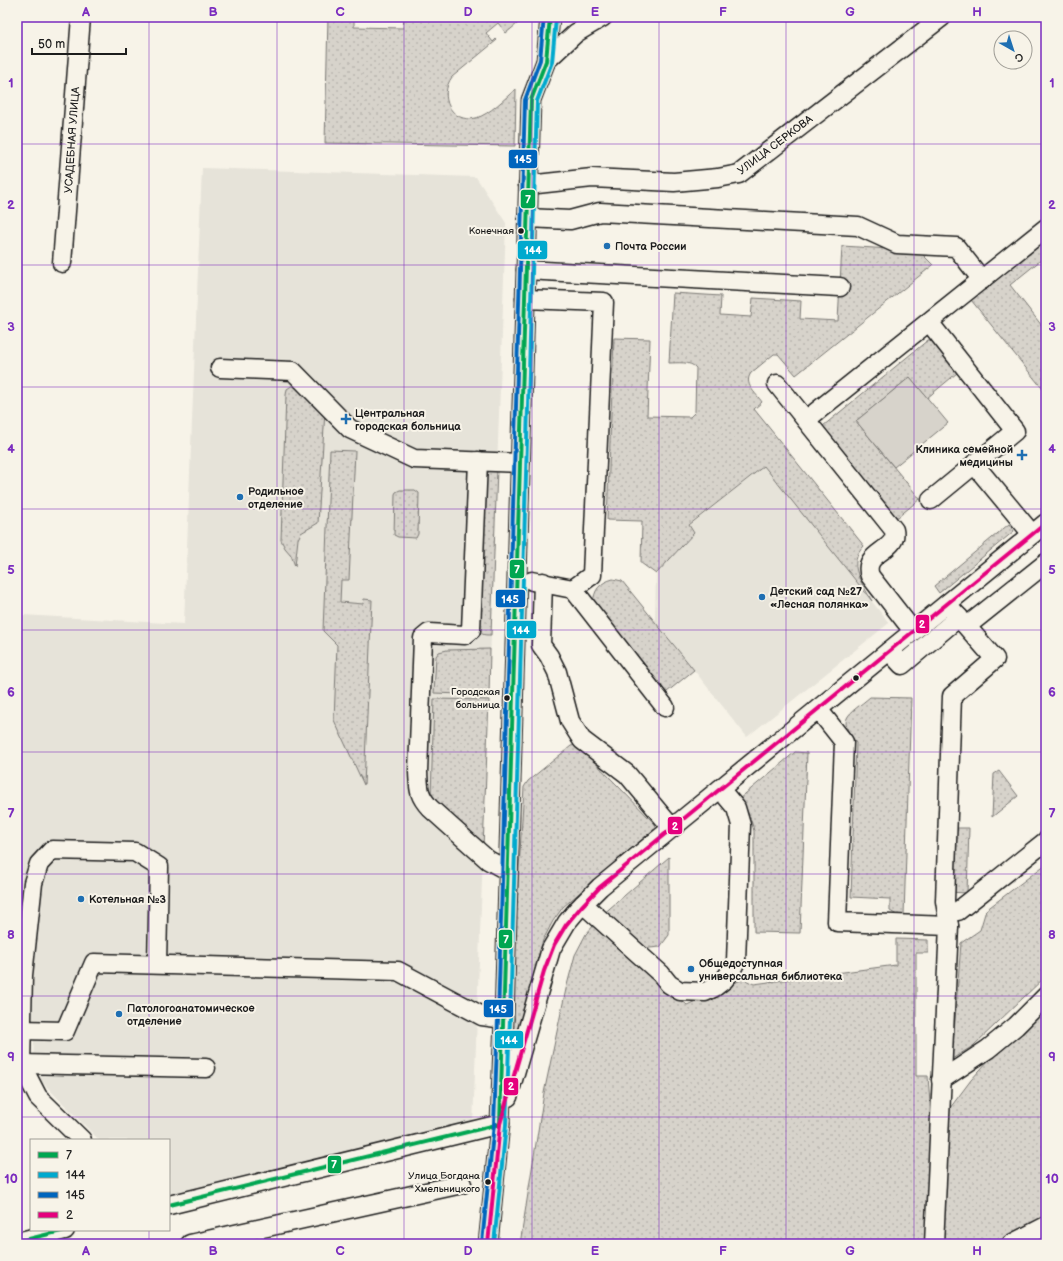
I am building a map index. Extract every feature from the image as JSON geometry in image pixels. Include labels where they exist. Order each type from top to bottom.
[{"type":"street","name":"УСАДЕБНАЯ УЛИЦА","points":[[62,262],[81,17]]},
{"type":"street","points":[[488,1244],[500,1124],[504,1019],[531,100],[546,61],[550,17]]},
{"type":"street","points":[[546,61],[576,34],[603,17]]},
{"type":"street","name":"УЛИЦА СЕРКОВА","points":[[528,185],[592,178],[674,182],[718,178],[739,174],[942,17]]},
{"type":"street","points":[[527,218],[570,220],[600,212],[858,226],[897,244],[956,247],[982,280]]},
{"type":"street","points":[[806,420],[1046,228]]},
{"type":"street","points":[[526,270],[840,288]]},
{"type":"street","points":[[525,299],[604,302],[592,575],[573,589]]},
{"type":"street","points":[[928,322],[1015,430],[931,500]]},
{"type":"street","points":[[220,368],[293,371],[350,429],[414,459],[520,463]]},
{"type":"street","points":[[777,384],[894,530],[894,538],[892,543],[871,560],[868,571],[870,576],[913,631]]},
{"type":"street","points":[[478,461],[471,630],[465,635],[429,633],[423,638],[418,772],[419,792],[430,808],[488,860],[508,871]]},
{"type":"street","points":[[974,464],[1032,534]]},
{"type":"street","points":[[500,1124],[552,949],[567,922],[583,904],[600,887],[1046,523]]},
{"type":"street","points":[[889,651],[902,665],[1046,563]]},
{"type":"street","points":[[517,579],[543,582],[573,589],[665,707]]},
{"type":"street","points":[[543,582],[541,645],[549,656],[557,672],[570,721],[582,740],[627,774],[672,828]]},
{"type":"street","points":[[934,1244],[948,920],[945,901],[952,696],[995,659],[947,604]]},
{"type":"street","points":[[818,709],[844,742],[837,922],[948,920],[1046,841]]},
{"type":"street","points":[[583,904],[661,974],[669,984],[680,991],[705,992],[724,980],[736,961],[741,825],[736,808],[720,789]]},
{"type":"street","points":[[81,1139],[38,1097],[20,1064],[23,975],[33,883],[39,864],[52,850],[135,852],[160,867],[157,964]]},
{"type":"street","points":[[22,1030],[65,1031],[94,963],[398,970],[482,1016],[504,1019]]},
{"type":"street","points":[[941,1080],[988,1049],[1016,1026],[1046,996]]},
{"type":"street","points":[[20,1064],[206,1068]]},
{"type":"street","points":[[170,1205],[500,1124]]},
{"type":"street","points":[[190,1244],[223,1240],[462,1184]]},
{"type":"street","points":[[1012,1244],[1046,1226]]},
{"type":"street","points":[[17,1242],[61,1231]]},
{"type":"shaded area","points":[[328,17],[354,17],[354,27],[403,28],[404,17],[518,20],[517,24],[506,33],[498,23],[486,33],[493,42],[496,39],[497,40],[452,77],[446,92],[449,107],[460,117],[467,119],[476,118],[486,113],[516,89],[515,146],[325,143]]},
{"type":"shaded area","name":"Центральная городская больница","points":[[202,168],[476,177],[506,223],[473,1126],[170,1194],[170,1139],[98,1139],[36,1076],[33,1070],[34,1034],[17,1034],[17,814],[22,615],[184,624]]},
{"type":"shaded area","points":[[1046,232],[1046,256],[1010,285],[1046,331],[1046,393],[967,295]]},
{"type":"shaded area","points":[[842,246],[906,250],[922,254],[933,265],[796,375],[778,354],[774,354],[751,373],[748,381],[751,388],[762,402],[754,409],[864,546],[856,560],[856,567],[860,580],[872,601],[764,466],[689,525],[694,533],[656,574],[641,563],[642,521],[607,520],[614,338],[650,339],[647,416],[690,417],[695,412],[696,368],[687,363],[669,363],[673,293],[721,296],[720,315],[751,317],[753,298],[801,301],[800,319],[838,321]]},
{"type":"shaded area","points":[[928,340],[931,340],[957,373],[927,398],[910,377],[856,421],[920,499],[896,517],[823,428],[823,426]]},
{"type":"shaded area","points":[[910,377],[948,423],[894,467],[856,421]]},
{"type":"shaded area","points":[[300,384],[325,411],[318,523],[301,533],[298,539],[295,566],[291,555],[281,540],[286,395],[287,389],[293,385]]},
{"type":"shaded area","points":[[330,450],[355,451],[349,580],[341,580],[340,602],[363,604],[364,599],[372,600],[364,785],[334,720],[337,645],[323,631]]},
{"type":"shaded area","name":"Детский сад №27 «Лесная полянка»","points":[[764,466],[889,623],[747,737],[655,621],[656,574],[694,533],[689,526]]},
{"type":"shaded area","points":[[497,469],[491,635],[486,635],[480,632],[478,627],[483,479],[489,471]]},
{"type":"shaded area","points":[[400,490],[415,490],[419,493],[418,534],[416,538],[398,537],[394,535],[395,494]]},
{"type":"shaded area","points":[[1009,524],[1014,531],[939,593],[934,586]]},
{"type":"shaded area","points":[[613,579],[622,581],[694,670],[667,692],[664,692],[593,604],[598,588],[604,583]]},
{"type":"shaded area","points":[[490,649],[489,695],[434,693],[436,656],[439,652],[447,650]]},
{"type":"shaded area","points":[[870,697],[911,698],[904,915],[897,915],[890,911],[890,899],[851,897],[856,743],[850,734],[846,722],[851,713]]},
{"type":"shaded area","points":[[434,699],[489,700],[483,848],[431,798]]},
{"type":"shaded area","points":[[576,745],[580,747],[656,826],[563,907],[553,921],[543,940],[520,1035],[516,1039],[512,1038],[509,1032],[524,787],[528,781],[571,746]]},
{"type":"shaded area","points":[[795,752],[807,753],[800,933],[754,932],[754,831],[752,822],[739,799]]},
{"type":"shaded area","points":[[999,771],[1018,796],[992,817],[994,774]]},
{"type":"shaded area","points":[[950,828],[969,828],[967,893],[948,892]]},
{"type":"shaded area","points":[[669,857],[669,935],[660,947],[640,949],[602,915]]},
{"type":"shaded area","points":[[1046,864],[1046,976],[973,1046],[952,1059],[961,943],[980,930],[986,910]]},
{"type":"shaded area","points":[[596,923],[687,1005],[743,979],[754,984],[896,965],[896,939],[928,940],[928,953],[916,953],[916,1076],[928,1076],[932,1131],[926,1244],[520,1244],[544,1093],[566,989],[575,955],[586,934]]},
{"type":"shaded area","points":[[1046,1012],[1046,1218],[994,1244],[941,1244],[947,1112],[971,1080],[997,1051],[1027,1025]]},
{"type":"transit line","name":"145","points":[[482,1243],[494,1124],[498,1019],[525,100],[540,60],[544,17]]},
{"type":"transit line","name":"7","points":[[500,1124],[531,100],[546,61],[550,17]]},
{"type":"transit line","name":"144","points":[[494,1244],[506,1125],[510,1019],[537,101],[552,62],[556,18]]},
{"type":"transit line","name":"2","points":[[488,1244],[500,1124],[544,971],[554,945],[566,925],[600,887],[1046,523]]},
{"type":"transit line","name":"7","points":[[170,1205],[500,1124]]},
{"type":"transit line","name":"7","points":[[17,1242],[61,1231]]},
{"type":"place","name":"Конечная","points":[[521,231]]},
{"type":"place","name":"Почта России","points":[[607,246]]},
{"type":"place","name":"Центральная городская больница","points":[[346,419]]},
{"type":"place","name":"Клиника семейной медицины","points":[[1022,455]]},
{"type":"place","name":"Родильное отделение","points":[[240,497]]},
{"type":"place","name":"Детский сад №27 «Лесная полянка»","points":[[762,597]]},
{"type":"place","name":"Городская больница","points":[[507,698]]},
{"type":"place","name":"Котельная №3","points":[[81,899]]},
{"type":"place","name":"Общедоступная универсальная библиотека","points":[[691,969]]},
{"type":"place","name":"Патологоанатомическое отделение","points":[[119,1014]]},
{"type":"place","name":"Улица Богдана Хмельницкого","points":[[488,1182]]}]
